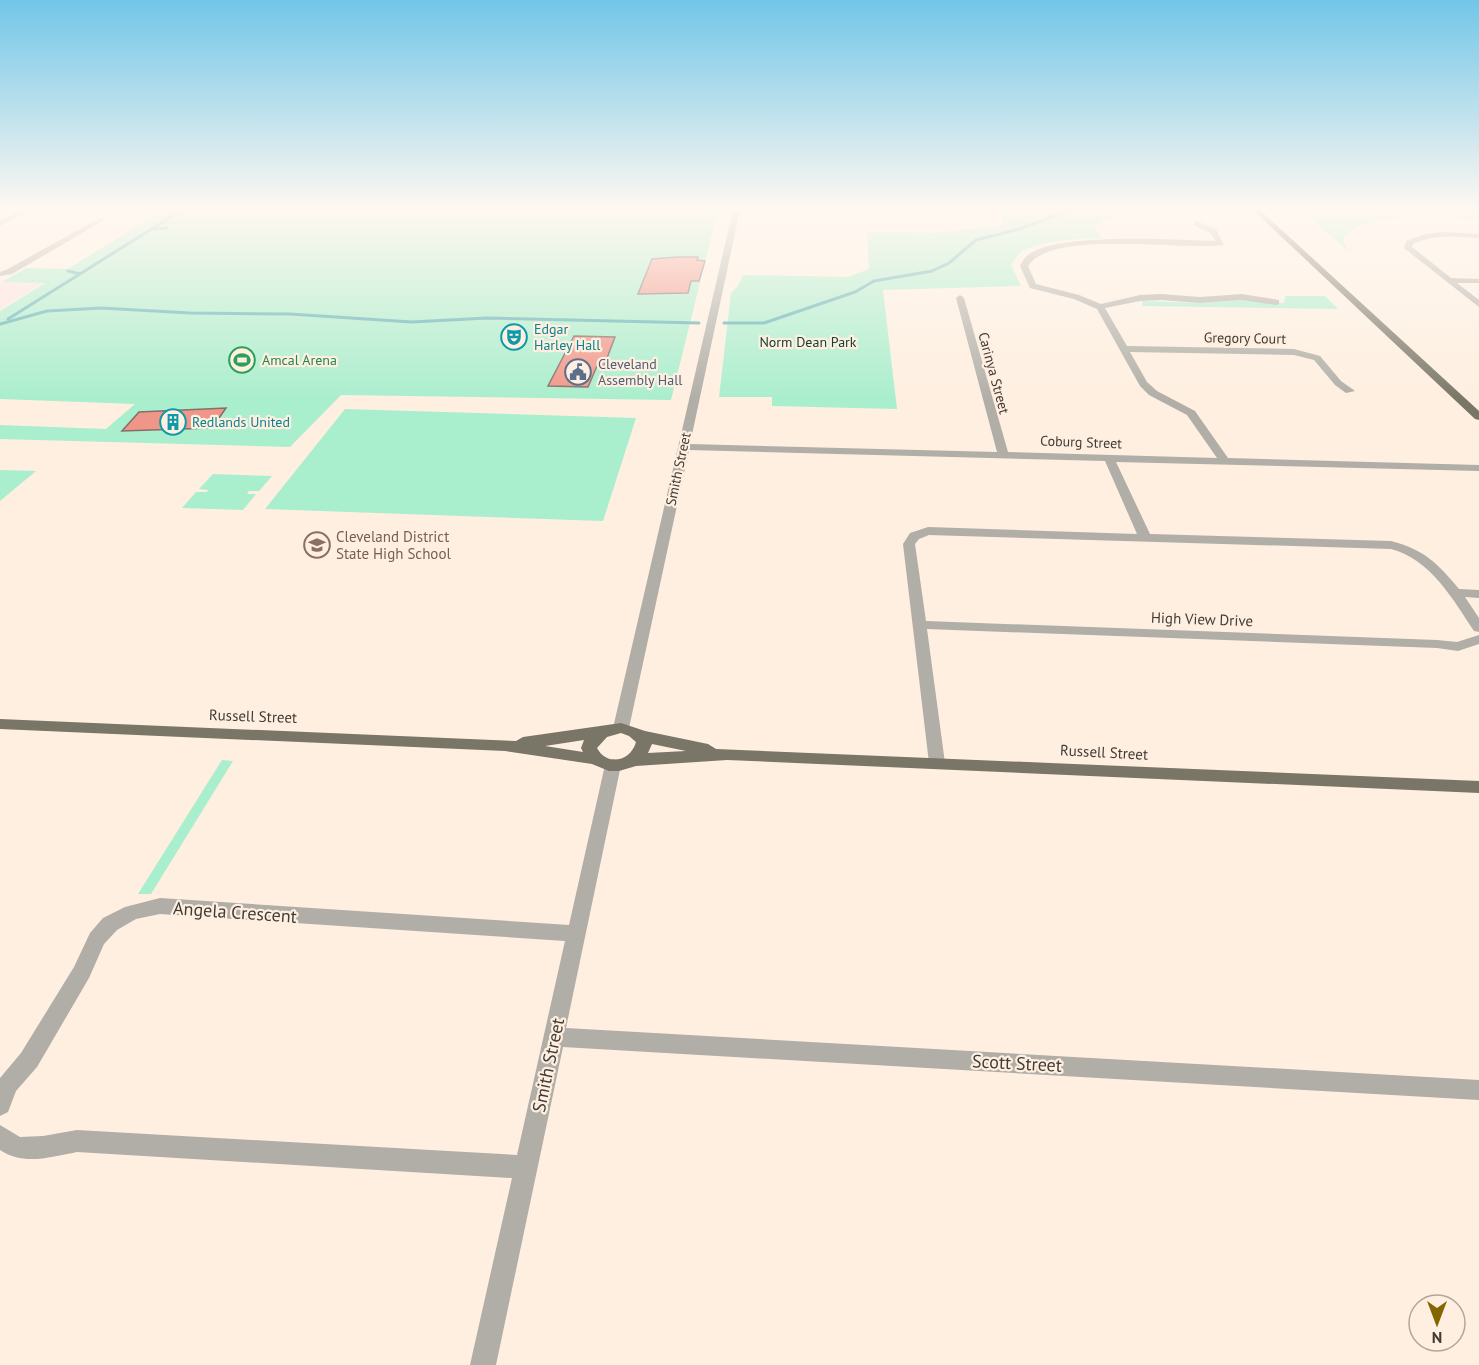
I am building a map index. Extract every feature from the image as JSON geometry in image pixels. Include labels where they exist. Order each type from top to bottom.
[{"type":"main road","points":[[1325,274],[1479,417]]},
{"type":"main road","name":"Russell Street","points":[[0,724],[505,746],[604,762]]},
{"type":"main road","points":[[621,728],[629,729],[641,736],[644,748],[634,760],[604,762],[589,748],[594,737],[600,733],[621,728]]},
{"type":"main road","name":"Russell Street","points":[[505,746],[600,733]]},
{"type":"main road","name":"Russell Street","points":[[641,736],[727,754]]},
{"type":"main road","name":"Russell Street","points":[[634,760],[727,754],[1479,787]]},
{"type":"street","name":"Smith Street","points":[[621,728],[722,274]]},
{"type":"street","points":[[1027,274],[1033,286],[1042,291],[1076,297],[1100,307],[1140,298],[1161,297],[1200,300],[1242,297],[1276,302]]},
{"type":"street","points":[[1439,274],[1479,304]]},
{"type":"street","points":[[1448,280],[1479,281]]},
{"type":"street","name":"Carinya Street","points":[[960,298],[1003,455]]},
{"type":"street","points":[[1100,307],[1143,384],[1153,393],[1191,413],[1224,460]]},
{"type":"street","name":"Gregory Court","points":[[1125,349],[1294,352],[1317,358],[1324,363],[1338,383],[1350,391]]},
{"type":"street","name":"Coburg Street","points":[[683,447],[1479,468]]},
{"type":"street","points":[[1109,458],[1146,538]]},
{"type":"street","points":[[938,763],[909,544],[914,536],[928,531],[1391,545],[1423,556],[1455,593],[1479,628]]},
{"type":"street","points":[[1455,593],[1479,594]]},
{"type":"street","name":"High View Drive","points":[[921,625],[1437,644],[1458,647],[1479,639]]},
{"type":"street","name":"Smith Street","points":[[483,1365],[577,934],[604,762]]},
{"type":"street","name":"Angela Crescent","points":[[0,1105],[8,1085],[28,1060],[82,972],[97,939],[110,924],[132,912],[160,906],[577,934]]},
{"type":"street","name":"Scott Street","points":[[554,1036],[1479,1090]]},
{"type":"street","points":[[0,1136],[17,1148],[43,1147],[77,1141],[526,1167]]},
{"type":"shaded area","points":[[0,282],[43,283],[0,309]]},
{"type":"green space","points":[[16,274],[702,274],[671,400],[341,395],[290,447],[0,439],[0,425],[106,429],[135,404],[0,399],[0,311],[45,283],[2,282]]},
{"type":"green space","name":"Norm Dean Park","points":[[857,274],[1015,274],[1021,286],[883,290],[897,409],[772,406],[772,397],[719,397],[731,293],[738,286],[743,275],[848,277]]},
{"type":"green space","points":[[1285,296],[1325,296],[1338,309],[1142,306],[1143,301],[1204,303],[1242,300],[1284,303]]},
{"type":"green space","points":[[345,409],[636,418],[603,521],[265,509]]},
{"type":"green space","points":[[0,470],[36,471],[0,501]]},
{"type":"green space","points":[[213,474],[272,476],[259,491],[249,491],[247,494],[256,494],[243,510],[182,508],[196,492],[207,492],[208,490],[199,489]]},
{"type":"green space","points":[[222,760],[233,761],[151,894],[138,894]]},
{"type":"building","points":[[646,274],[701,274],[699,281],[691,281],[688,293],[638,294]]},
{"type":"building","points":[[574,336],[615,337],[604,366],[597,366],[588,387],[548,386]]},
{"type":"building","name":"Redlands United","points":[[226,408],[212,428],[122,431],[139,412]]},
{"type":"waterway","points":[[8,319],[80,274]]},
{"type":"waterway","points":[[724,323],[764,323],[855,292],[874,281],[916,274]]},
{"type":"waterway","points":[[0,324],[47,311],[101,308],[190,313],[290,314],[412,322],[487,318],[699,323]]},
{"type":"place","name":"Edgar Harley Hall","points":[[514,337]]},
{"type":"place","name":"Amcal Arena","points":[[242,360]]},
{"type":"place","name":"Cleveland Assembly Hall","points":[[578,372]]},
{"type":"place","name":"Redlands United","points":[[173,422]]},
{"type":"place","name":"Cleveland District State High School","points":[[317,545]]}]
